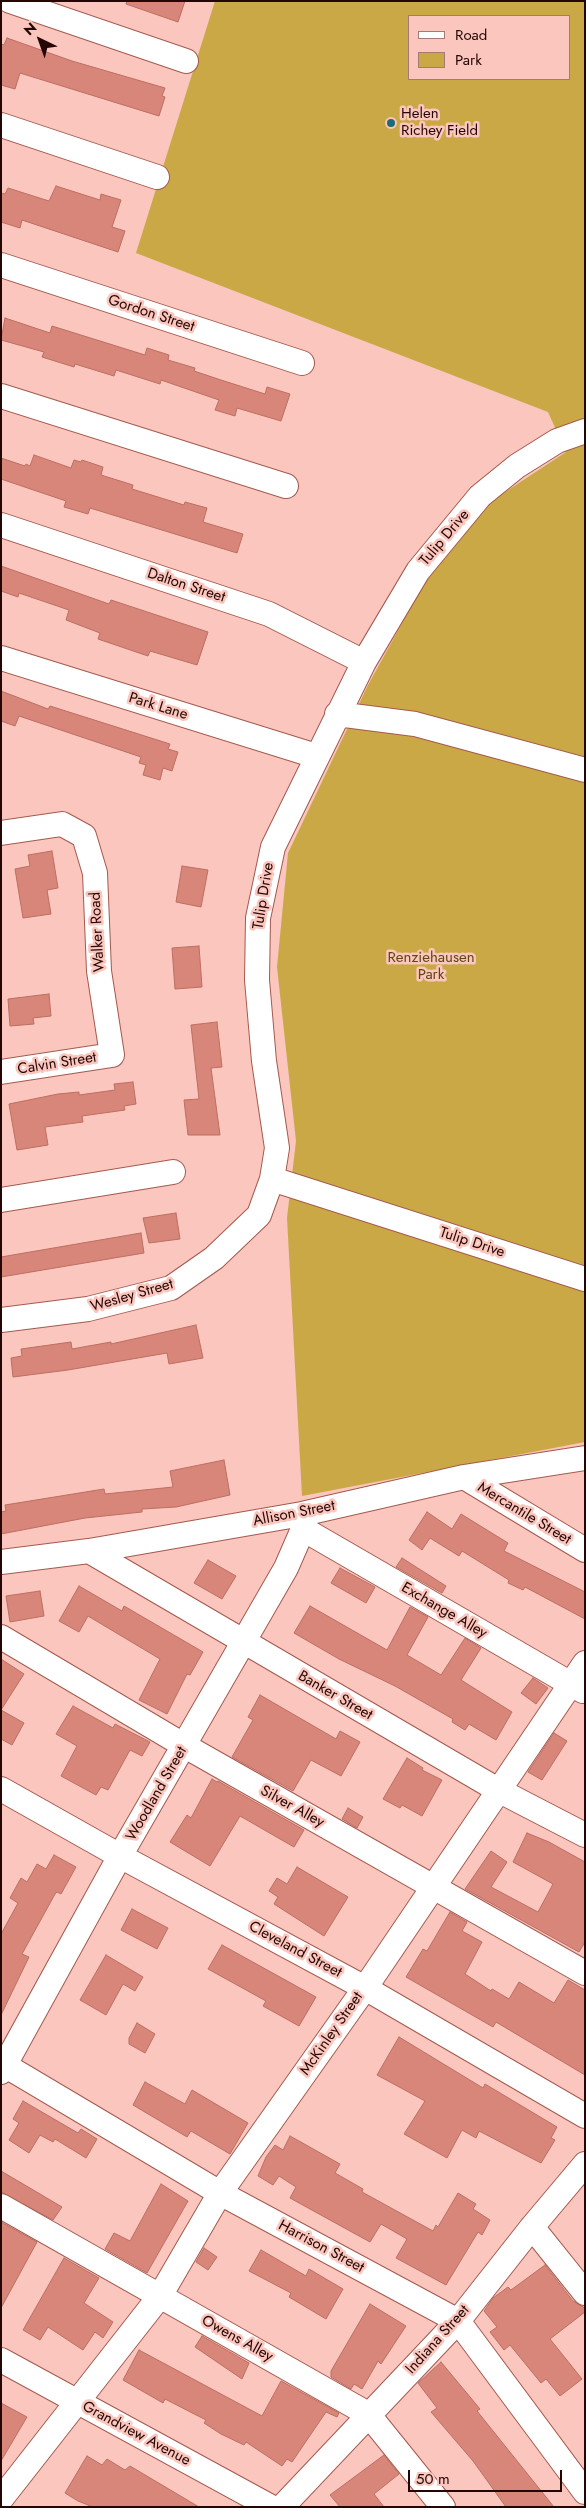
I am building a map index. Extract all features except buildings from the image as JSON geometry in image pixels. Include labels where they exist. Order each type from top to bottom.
[{"type":"street","points":[[10,1],[186,61]]},
{"type":"street","points":[[1,125],[157,177]]},
{"type":"street","name":"Gordon Street","points":[[1,265],[302,363]]},
{"type":"street","points":[[1,396],[286,486]]},
{"type":"street","name":"Tulip Drive","points":[[585,431],[557,441],[517,466],[480,496],[418,571],[364,662],[316,756],[273,847],[258,918],[257,980],[264,1061],[277,1148],[272,1179],[585,1279]]},
{"type":"street","name":"Dalton Street","points":[[1,525],[269,614],[364,662]]},
{"type":"street","name":"Park Lane","points":[[1,658],[316,756]]},
{"type":"street","points":[[337,714],[415,724],[585,770]]},
{"type":"street","name":"Walker Road","points":[[1,833],[62,824],[84,836],[95,873],[99,971],[112,1055]]},
{"type":"street","name":"Calvin Street","points":[[1,1072],[112,1055]]},
{"type":"street","points":[[1,1200],[173,1172]]},
{"type":"street","name":"Wesley Street","points":[[1,1320],[88,1309],[171,1288],[214,1258],[242,1234],[259,1215],[272,1179]]},
{"type":"street","name":"Allison Street","points":[[1,1562],[303,1522],[464,1477],[585,1458]]},
{"type":"street","name":"Mercantile Street","points":[[464,1477],[585,1550]]},
{"type":"street","name":"Woodland Street","points":[[2,2066],[120,1856],[244,1644],[286,1568],[303,1522]]},
{"type":"street","name":"Exchange Alley","points":[[303,1522],[578,1688]]},
{"type":"street","name":"Banker Street","points":[[89,1551],[244,1644],[498,1790],[585,1836]]},
{"type":"street","name":"Silver Alley","points":[[1,1637],[185,1746],[585,1973]]},
{"type":"street","name":"McKinley Street","points":[[3,2495],[160,2296],[220,2194],[365,1988],[498,1790],[578,1688],[585,1663]]},
{"type":"street","name":"Cleveland Street","points":[[1,1789],[120,1856],[365,1988],[585,2116]]},
{"type":"street","name":"Harrison Street","points":[[2,2066],[220,2194],[458,2321],[585,2492]]},
{"type":"street","name":"Indiana Street","points":[[282,2507],[458,2321],[532,2227],[585,2164]]},
{"type":"street","name":"Owens Alley","points":[[1,2206],[368,2414],[443,2507]]},
{"type":"street","points":[[532,2227],[585,2293]]},
{"type":"street","name":"Grandview Avenue","points":[[1,2360],[271,2507]]},
{"type":"green space","name":"Renziehausen Park","points":[[215,1],[585,1],[585,1442],[302,1496],[287,1218],[296,1141],[277,967],[288,853],[368,685],[427,578],[487,504],[566,452],[548,412],[136,253]]},
{"type":"place","name":"Helen Richey Field","points":[[391,123]]}]
